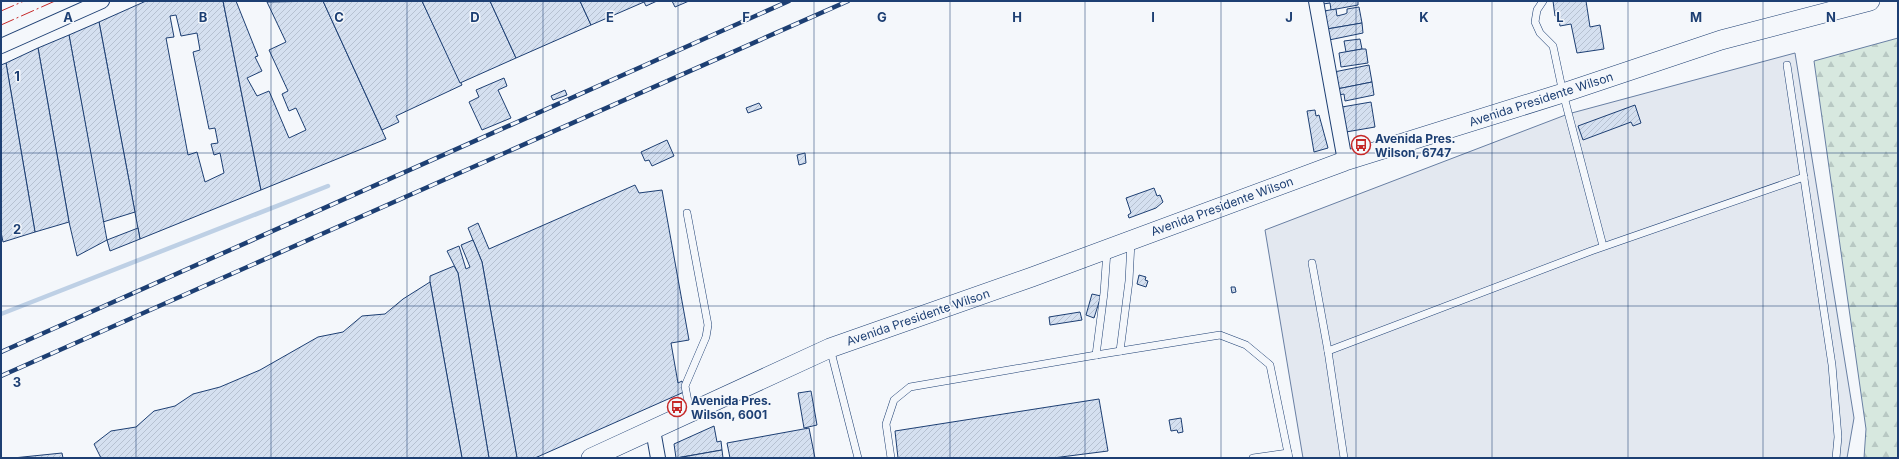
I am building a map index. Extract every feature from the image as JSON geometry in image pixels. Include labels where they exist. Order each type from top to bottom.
[{"type":"main road","name":"Avenida Presidente Wilson","points":[[591,458],[690,414],[792,364],[830,348],[1032,277],[1345,160],[1563,93],[1728,38],[1870,1]]},
{"type":"street","points":[[1,46],[102,1]]},
{"type":"street","points":[[1316,1],[1345,160]]},
{"type":"street","points":[[653,430],[658,458]]},
{"type":"lane","points":[[1543,1],[1537,10],[1535,22],[1540,33],[1552,44],[1563,93],[1603,246]]},
{"type":"lane","points":[[1787,65],[1832,365],[1838,437],[1836,458]]},
{"type":"lane","points":[[1328,351],[1603,246],[1804,177]]},
{"type":"lane","points":[[687,213],[708,325],[706,337],[685,386],[690,414]]},
{"type":"lane","points":[[1120,351],[1129,281],[1131,240]]},
{"type":"lane","points":[[1096,354],[1104,293],[1107,249]]},
{"type":"lane","points":[[1312,264],[1328,351],[1344,458]]},
{"type":"lane","points":[[891,458],[886,424],[894,400],[910,387],[1096,354],[1220,335],[1246,346],[1270,365],[1289,455],[1253,458]]},
{"type":"lane","points":[[830,348],[858,458]]},
{"type":"green space","points":[[1898,38],[1898,458],[1864,458],[1866,429],[1814,61]]},
{"type":"shaded area","points":[[1795,53],[1854,418],[1847,458],[1303,458],[1265,230],[1568,114]]},
{"type":"building","points":[[146,1],[223,1],[261,190],[140,239],[99,22]],"holes":[[[176,15],[181,36],[197,33],[200,50],[193,52],[209,129],[215,128],[218,143],[211,144],[214,155],[220,153],[224,173],[205,182],[197,152],[188,155],[166,38],[174,37],[170,16]]]},
{"type":"building","points":[[223,1],[236,1],[258,56],[255,57],[262,71],[247,78],[257,96],[269,91],[289,138],[306,130],[296,108],[289,111],[282,94],[288,91],[269,50],[286,42],[267,2],[323,1],[386,139],[261,190]]},
{"type":"building","points":[[323,1],[422,1],[462,85],[396,116],[399,122],[382,130]]},
{"type":"building","points":[[422,1],[490,1],[516,58],[460,83]]},
{"type":"building","points":[[490,1],[580,1],[591,25],[516,58]]},
{"type":"building","points":[[580,1],[657,1],[646,6],[644,2],[591,25]]},
{"type":"building","points":[[672,1],[689,1],[675,7]]},
{"type":"building","points":[[1322,1],[1358,1],[1358,5],[1331,10],[1330,3],[1323,4]]},
{"type":"building","points":[[1553,1],[1586,1],[1590,27],[1600,25],[1604,49],[1577,53],[1571,24],[1560,26],[1558,15],[1555,16]]},
{"type":"building","points":[[1359,7],[1362,23],[1327,29],[1324,11],[1336,9],[1337,16],[1347,13],[1347,9]]},
{"type":"building","points":[[99,22],[135,212],[103,222],[69,35]]},
{"type":"building","points":[[1362,23],[1363,33],[1329,40],[1327,29]]},
{"type":"building","points":[[69,35],[107,240],[77,256],[69,222],[38,48]]},
{"type":"building","points":[[1360,39],[1362,49],[1346,52],[1344,41]]},
{"type":"building","points":[[38,48],[69,222],[35,232],[6,63]]},
{"type":"building","points":[[1366,49],[1368,63],[1341,67],[1339,53]]},
{"type":"building","points":[[6,63],[35,232],[3,242],[1,232],[1,65]]},
{"type":"building","points":[[1369,65],[1372,82],[1337,89],[1334,72]]},
{"type":"building","points":[[504,78],[507,86],[498,90],[511,118],[482,130],[469,102],[479,97],[476,90]]},
{"type":"building","points":[[1372,82],[1374,95],[1345,101],[1344,94],[1338,95],[1337,89]]},
{"type":"building","points":[[565,90],[567,95],[553,100],[551,96]]},
{"type":"building","points":[[1371,102],[1375,127],[1346,132],[1342,107]]},
{"type":"building","points":[[759,103],[762,108],[748,113],[746,108]]},
{"type":"building","points":[[1635,105],[1641,123],[1633,126],[1631,122],[1583,140],[1578,126]]},
{"type":"building","points":[[1315,110],[1316,116],[1319,115],[1328,148],[1314,152],[1307,111]]},
{"type":"building","points":[[667,140],[674,156],[652,166],[649,160],[645,161],[641,152]]},
{"type":"building","points":[[805,153],[806,163],[799,165],[797,155]]},
{"type":"building","points":[[635,185],[639,193],[662,190],[689,340],[671,343],[678,383],[682,381],[684,392],[535,458],[517,458],[482,262],[468,228],[478,223],[489,249]]},
{"type":"building","points":[[1154,188],[1157,196],[1160,195],[1163,202],[1156,208],[1129,218],[1128,215],[1131,213],[1126,198]]},
{"type":"building","points":[[138,228],[140,239],[110,251],[107,240]]},
{"type":"building","points":[[473,240],[482,262],[517,458],[489,458],[458,273],[447,251],[459,246],[466,269],[470,267],[461,245]]},
{"type":"building","points":[[454,266],[458,273],[489,458],[462,458],[430,282],[430,276]]},
{"type":"building","points":[[1139,275],[1146,277],[1145,280],[1148,281],[1146,287],[1137,284]]},
{"type":"building","points":[[430,282],[462,458],[101,458],[94,444],[111,431],[136,427],[154,411],[175,406],[193,394],[220,387],[260,370],[318,337],[343,332],[362,316],[385,314],[403,299]]},
{"type":"building","points":[[1231,287],[1235,287],[1236,292],[1232,293]]},
{"type":"building","points":[[1092,294],[1101,296],[1094,318],[1086,315]]},
{"type":"building","points":[[1080,312],[1082,320],[1050,325],[1049,317]]},
{"type":"building","points":[[811,391],[817,425],[804,428],[798,393]]},
{"type":"building","points":[[1099,399],[1108,451],[1053,458],[898,458],[895,431]]},
{"type":"building","points":[[1181,418],[1183,432],[1178,433],[1177,430],[1171,431],[1169,420]]},
{"type":"building","points":[[714,426],[717,442],[721,441],[722,450],[676,458],[674,444]]},
{"type":"building","points":[[809,428],[815,458],[730,458],[727,443]]},
{"type":"building","points":[[722,450],[723,458],[677,458]]},
{"type":"building","points":[[62,453],[63,458],[13,458]]},
{"type":"waterway","points":[[1,314],[328,186]]},
{"type":"railway","points":[[1,352],[789,1]]},
{"type":"railway","points":[[1,376],[848,1]]},
{"type":"power","points":[[1,11],[24,1]]},
{"type":"power","points":[[1,25],[55,1]]},
{"type":"place","name":"Avenida Pres. Wilson, 6747","points":[[1361,145]]},
{"type":"place","name":"Avenida Pres. Wilson, 6001","points":[[677,407]]}]
